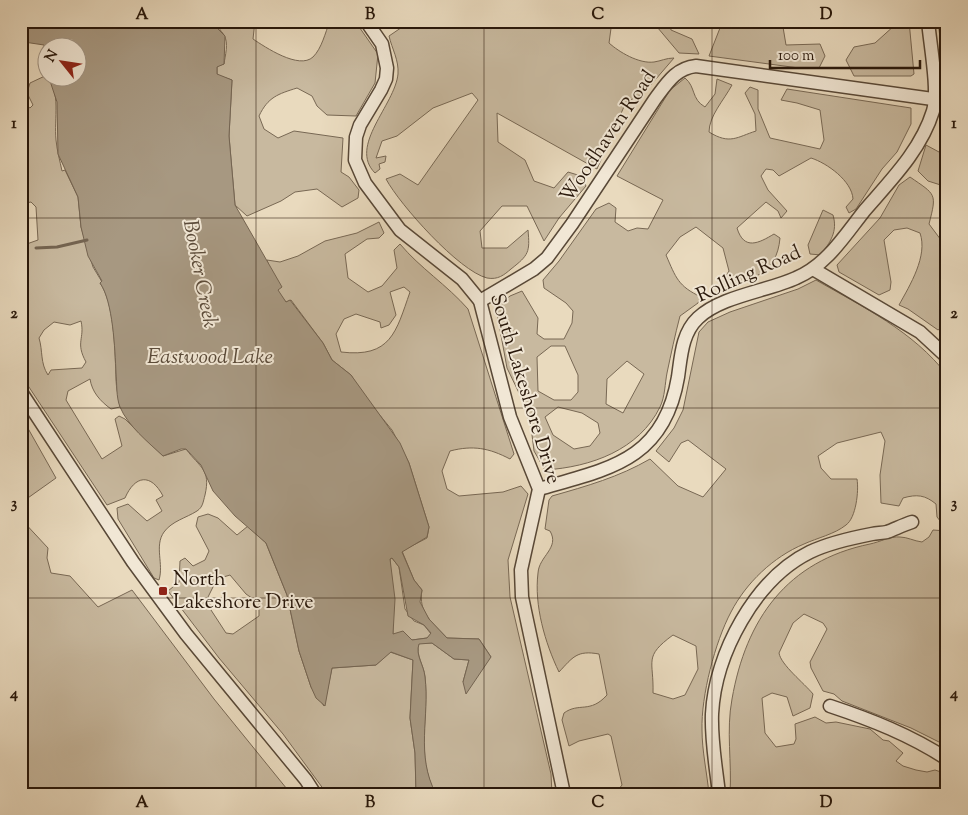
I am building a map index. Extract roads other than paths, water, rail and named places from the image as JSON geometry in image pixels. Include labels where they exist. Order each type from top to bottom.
[{"type":"street","name":"South Lakeshore Drive","points":[[366,21],[382,44],[387,68],[386,79],[381,90],[360,125],[356,136],[355,160],[359,172],[372,194],[400,230],[462,280],[480,301],[510,417],[539,489],[521,570],[522,596],[564,794]]},
{"type":"street","name":"Rolling Road","points":[[539,489],[621,463],[651,438],[663,422],[671,403],[686,336],[699,317],[710,309],[796,278],[813,269],[832,252],[908,159],[941,100],[928,21]]},
{"type":"street","name":"Woodhaven Road","points":[[480,301],[534,269],[547,258],[572,224],[655,99],[679,70],[696,66],[941,100]]},
{"type":"street","points":[[813,269],[914,328],[947,357]]},
{"type":"street","points":[[21,392],[133,562],[186,634],[306,780],[315,794]]},
{"type":"street","points":[[719,794],[712,747],[712,712],[724,658],[737,628],[751,606],[764,589],[789,565],[808,553],[830,543],[885,532],[912,522]]},
{"type":"street","points":[[830,706],[881,723],[919,741],[947,759]]},
{"type":"water","name":"Eastwood Lake","points":[[21,21],[217,21],[218,29],[225,36],[224,64],[217,67],[217,74],[232,80],[229,136],[235,205],[282,287],[278,290],[286,302],[290,300],[323,343],[332,360],[351,375],[400,443],[409,463],[429,527],[427,537],[402,552],[414,580],[422,590],[420,602],[429,619],[447,638],[479,639],[491,657],[466,694],[463,682],[469,660],[454,659],[432,643],[419,644],[418,652],[424,673],[426,692],[424,736],[426,764],[436,794],[416,794],[415,753],[410,718],[413,660],[391,652],[376,665],[332,668],[325,706],[316,698],[311,687],[299,651],[287,595],[266,543],[235,516],[213,491],[201,465],[186,449],[163,456],[128,421],[120,407],[111,313],[100,283],[102,281],[88,256],[81,227],[78,197],[58,154],[57,102],[52,88],[88,88],[88,38],[38,38],[38,44],[24,42],[26,38]],"holes":[[[392,558],[399,567],[408,616],[424,625],[431,633],[427,638],[412,640],[403,631],[393,634],[395,599],[390,559]]]},
{"type":"waterway","points":[[36,248],[57,247],[87,240]]},
{"type":"place","name":"North Lakeshore Drive","points":[[163,591]]},
{"type":"water label","name":"Booker Creek","points":[[199,274]]}]
